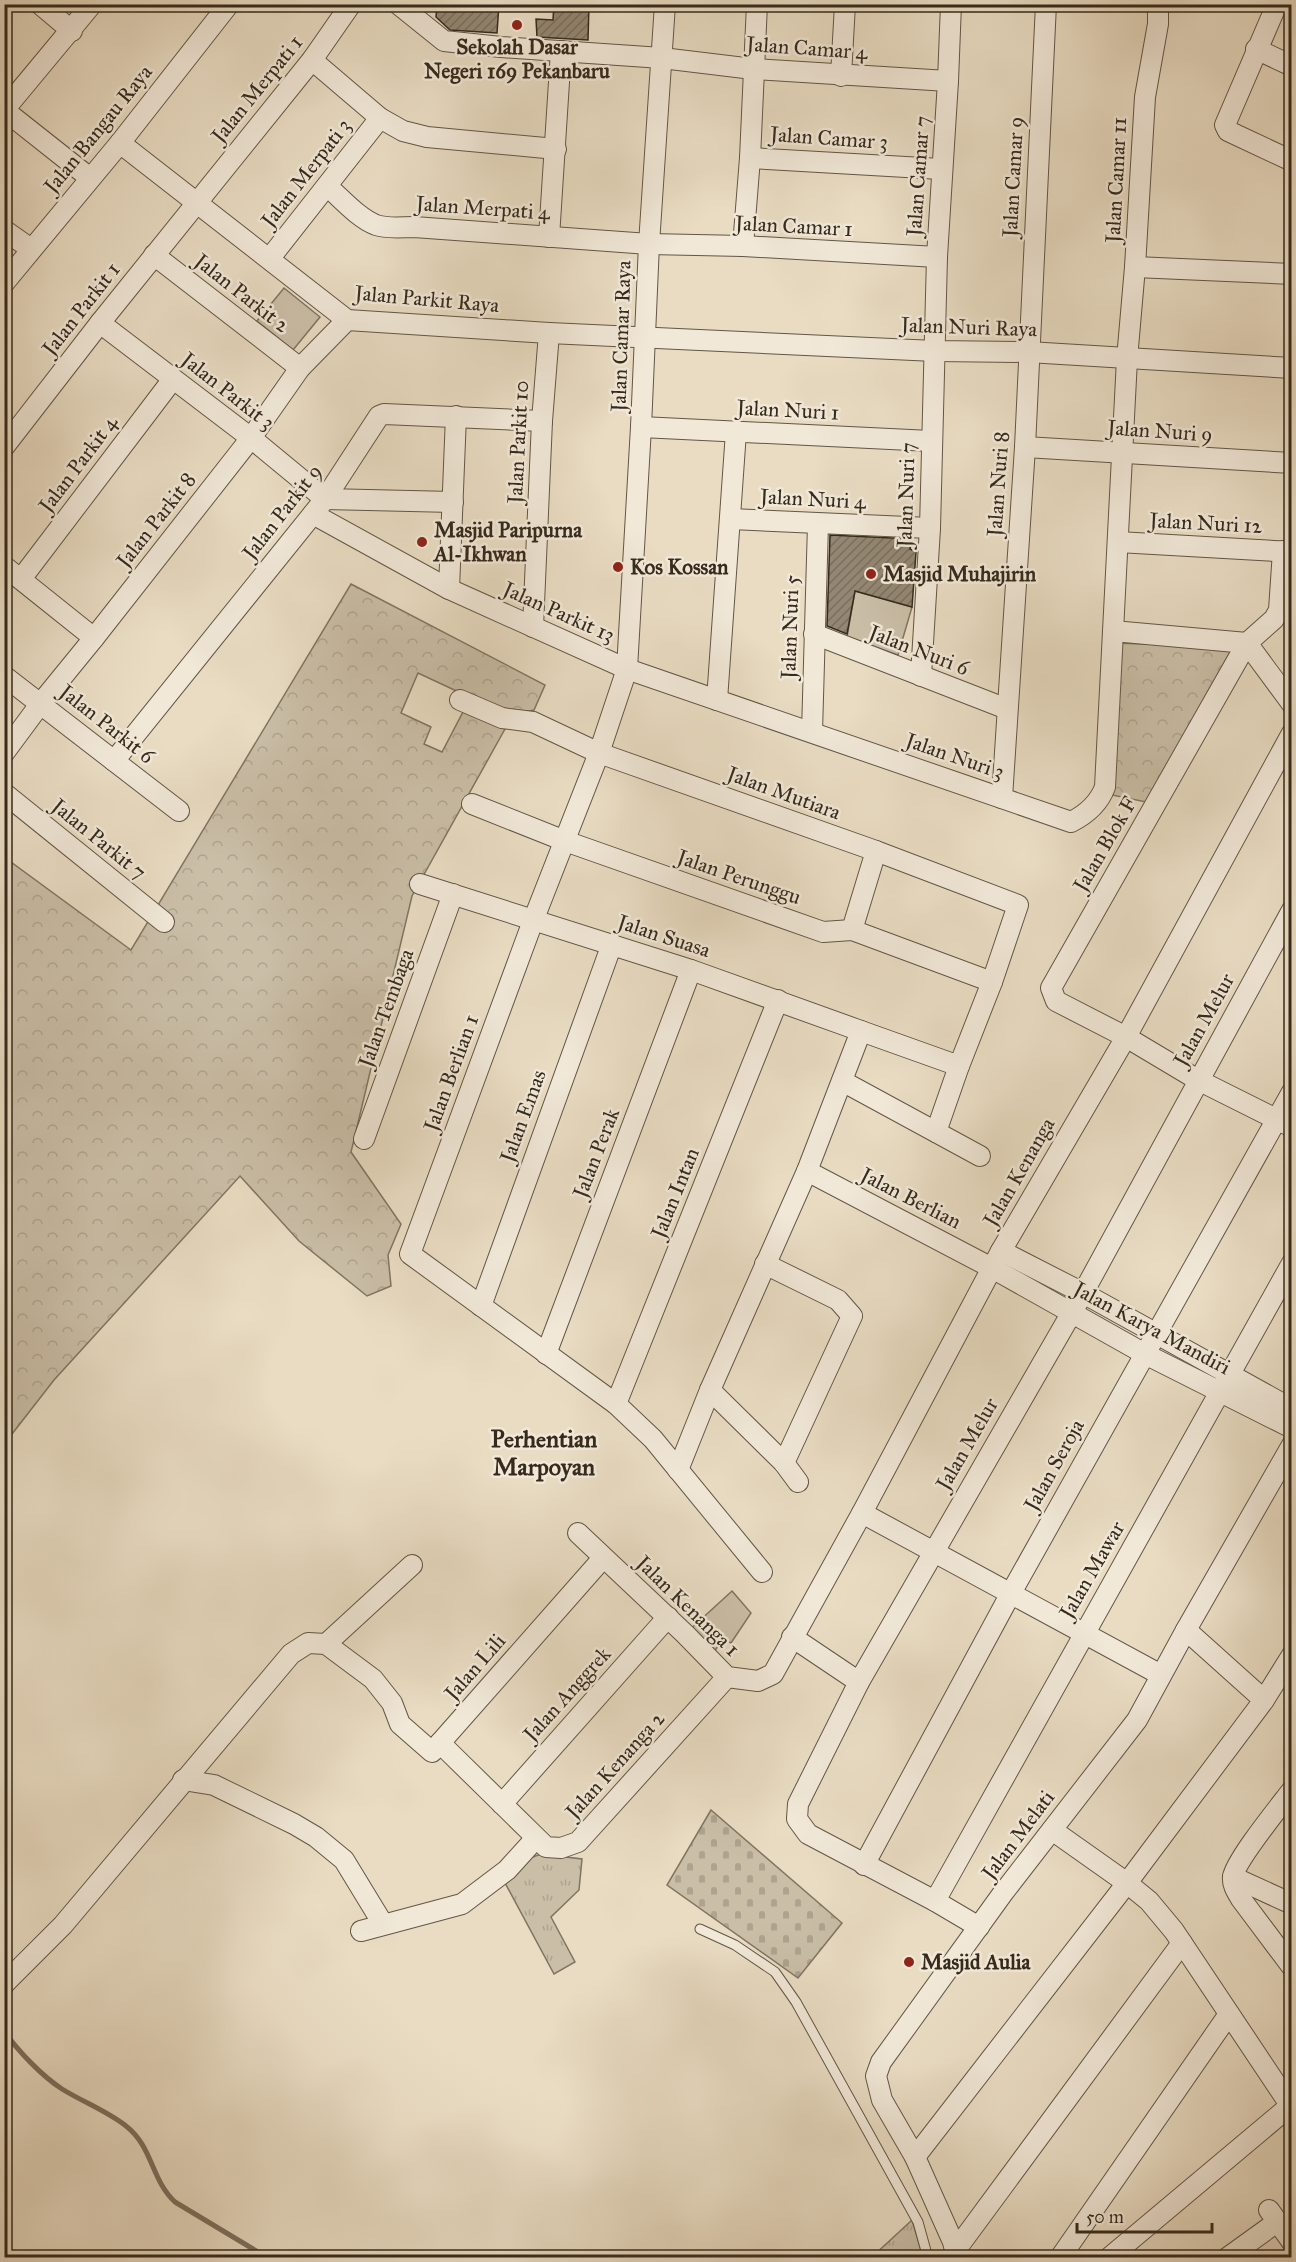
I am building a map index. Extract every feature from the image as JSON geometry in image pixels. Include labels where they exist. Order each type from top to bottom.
[{"type":"street","points":[[40,4],[72,30]]},
{"type":"street","points":[[90,178],[4,110],[92,4]]},
{"type":"street","name":"Jalan Bangau Raya","points":[[4,283],[229,4]]},
{"type":"street","name":"Jalan Merpati 1","points":[[197,201],[312,60],[351,4]]},
{"type":"street","name":"Jalan Camar 4","points":[[398,4],[444,41],[662,57],[753,69],[841,76],[948,81]]},
{"type":"street","name":"Jalan Camar Raya","points":[[627,669],[649,244],[665,4]]},
{"type":"street","points":[[743,246],[750,158],[757,4]]},
{"type":"street","points":[[841,76],[845,4]]},
{"type":"street","name":"Jalan Camar 7","points":[[935,351],[941,169],[951,4]]},
{"type":"street","name":"Jalan Camar 9","points":[[1028,352],[1046,4]]},
{"type":"street","name":"Jalan Camar 11","points":[[1113,631],[1127,359],[1145,97],[1158,24],[1158,4]]},
{"type":"street","points":[[1277,4],[1225,125],[1226,129],[1292,160]]},
{"type":"street","points":[[1256,49],[1292,66]]},
{"type":"street","points":[[549,237],[561,51]]},
{"type":"street","points":[[312,60],[380,118],[403,131],[427,137],[556,149]]},
{"type":"street","name":"Jalan Merpati 3","points":[[270,258],[380,118]]},
{"type":"street","name":"Jalan Parkit Raya","points":[[120,142],[347,320],[549,333],[646,336]]},
{"type":"street","name":"Jalan Camar 3","points":[[750,158],[941,169]]},
{"type":"street","name":"Jalan Merpati 4","points":[[327,186],[366,220],[376,225],[649,244]]},
{"type":"street","name":"Jalan Parkit 1","points":[[4,447],[197,201]]},
{"type":"street","points":[[4,230],[31,249]]},
{"type":"street","name":"Jalan Camar 1","points":[[649,244],[743,246],[937,257]]},
{"type":"street","name":"Jalan Parkit 2","points":[[154,255],[300,368]]},
{"type":"street","points":[[1135,267],[1292,274]]},
{"type":"street","name":"Jalan Parkit 8","points":[[4,753],[40,703],[251,438],[300,368],[347,320]]},
{"type":"street","name":"Jalan Parkit 3","points":[[100,323],[251,438],[319,506]]},
{"type":"street","name":"Jalan Parkit 10","points":[[533,627],[542,421],[549,333]]},
{"type":"street","name":"Jalan Nuri Raya","points":[[646,336],[935,351],[1028,352],[1292,368]]},
{"type":"street","name":"Jalan Nuri 7","points":[[921,676],[930,528],[935,351]]},
{"type":"street","name":"Jalan Nuri 8","points":[[1002,798],[1025,447],[1028,352]]},
{"type":"street","name":"Jalan Parkit 4","points":[[21,579],[174,380]]},
{"type":"street","name":"Jalan Parkit 9","points":[[114,761],[319,506],[381,415],[542,421]]},
{"type":"street","points":[[449,589],[456,416]]},
{"type":"street","name":"Jalan Nuri 1","points":[[641,426],[931,441]]},
{"type":"street","points":[[717,700],[736,432]]},
{"type":"street","name":"Jalan Nuri 9","points":[[1025,447],[1292,463]]},
{"type":"street","points":[[319,506],[453,502]]},
{"type":"street","name":"Jalan Parkit 13","points":[[319,506],[449,589],[627,669]]},
{"type":"street","name":"Jalan Nuri 4","points":[[731,519],[930,528]]},
{"type":"street","name":"Jalan Nuri 5","points":[[812,732],[818,524]]},
{"type":"street","name":"Jalan Nuri 12","points":[[1118,542],[1287,552]]},
{"type":"street","points":[[1113,631],[1247,643],[1274,619],[1279,610],[1287,552]]},
{"type":"street","points":[[4,566],[94,638]]},
{"type":"street","name":"Jalan Nuri 3","points":[[627,669],[1071,822],[1083,816],[1101,798],[1105,787],[1113,631]]},
{"type":"street","name":"Jalan Nuri 6","points":[[814,634],[1007,709]]},
{"type":"street","points":[[1247,643],[1292,705]]},
{"type":"street","name":"Jalan Blok F","points":[[1126,1037],[1056,1001],[1051,988],[1247,643]]},
{"type":"street","name":"Jalan Berlian 1","points":[[627,669],[599,753],[533,921],[410,1254],[616,1404],[653,1439],[762,1572]]},
{"type":"street","name":"Jalan Parkit 6","points":[[4,676],[179,811]]},
{"type":"street","name":"Jalan Mutiara","points":[[460,700],[512,721],[533,722],[599,753],[1018,904],[992,982]]},
{"type":"street","name":"Jalan Kenanga","points":[[792,1637],[862,1513],[997,1259],[1126,1037],[1292,733]]},
{"type":"street","name":"Jalan Parkit 7","points":[[4,793],[164,922]]},
{"type":"street","name":"Jalan Perunggu","points":[[472,804],[565,841],[823,932],[852,930],[992,982]]},
{"type":"street","points":[[852,930],[876,851]]},
{"type":"street","points":[[420,884],[533,921]]},
{"type":"street","name":"Jalan Tembaga","points":[[364,1139],[453,894]]},
{"type":"street","name":"Jalan Melur","points":[[979,1928],[935,1901],[808,1834],[797,1819],[798,1804],[859,1682],[1083,1293],[1292,910]]},
{"type":"street","name":"Jalan Suasa","points":[[533,921],[691,970],[959,1066]]},
{"type":"street","name":"Jalan Emas","points":[[482,1306],[612,944]]},
{"type":"street","name":"Jalan Perak","points":[[546,1354],[691,970]]},
{"type":"street","points":[[936,1132],[992,982]]},
{"type":"street","name":"Jalan Intan","points":[[616,1404],[778,1000]]},
{"type":"street","points":[[678,1470],[710,1390],[807,1171],[861,1031]]},
{"type":"street","points":[[1126,1037],[1198,1080],[1284,1123]]},
{"type":"street","points":[[842,1081],[980,1156]]},
{"type":"street","name":"Jalan Seroja","points":[[864,1865],[1154,1334],[1284,1123],[1292,1092]]},
{"type":"street","name":"Jalan Berlian","points":[[807,1171],[997,1259]]},
{"type":"street","points":[[997,1259],[1083,1293],[1154,1334],[1225,1383],[1292,1409]]},
{"type":"street","name":"Jalan Karya Mandiri","points":[[997,1259],[1071,1312],[1145,1354],[1225,1383],[1292,1428]]},
{"type":"street","name":"Jalan Mawar","points":[[935,1901],[1292,1263]]},
{"type":"street","points":[[765,1264],[838,1300],[852,1316],[784,1463]]},
{"type":"street","points":[[710,1390],[784,1463],[798,1482]]},
{"type":"street","name":"Jalan Melati","points":[[956,2254],[915,2157],[882,2100],[876,2076],[881,2062],[1052,1830],[1137,1720],[1292,1445]]},
{"type":"street","points":[[862,1513],[1161,1675]]},
{"type":"street","name":"Jalan Kenanga 1","points":[[578,1533],[668,1617],[726,1677],[758,1681],[772,1674],[792,1637]]},
{"type":"street","name":"Jalan Lili","points":[[440,1743],[603,1558]]},
{"type":"street","points":[[326,1644],[412,1565]]},
{"type":"street","name":"Jalan Anggrek","points":[[502,1804],[668,1617]]},
{"type":"street","points":[[1186,1630],[1264,1700]]},
{"type":"street","points":[[792,1637],[859,1682]]},
{"type":"street","points":[[4,1984],[63,1925],[291,1654],[308,1643],[326,1644],[372,1679],[392,1703],[400,1724],[432,1752],[440,1743],[502,1804]]},
{"type":"street","points":[[915,2157],[1127,1883],[1264,1700],[1285,1684],[1292,1655]]},
{"type":"street","name":"Jalan Kenanga 2","points":[[502,1804],[546,1847],[561,1848],[578,1842],[726,1677]]},
{"type":"street","points":[[183,1780],[214,1785],[316,1837],[344,1860],[383,1924]]},
{"type":"street","points":[[1288,1803],[1241,1860],[1233,1876],[1234,1887],[1241,1899],[1292,1967]]},
{"type":"street","points":[[1052,1830],[1149,1901],[1182,1944],[1291,2107],[1109,2258]]},
{"type":"street","points":[[361,1931],[462,1904],[507,1870],[536,1838]]},
{"type":"street","points":[[1233,1876],[1292,1904]]},
{"type":"street","points":[[956,2254],[1182,1944]]},
{"type":"street","points":[[1060,2258],[1229,2014]]},
{"type":"street","points":[[1227,2258],[1273,2216],[1292,2242]]},
{"type":"lane","points":[[700,1929],[735,1945],[774,1972],[796,2002],[918,2222],[928,2258]]},
{"type":"green space","points":[[284,288],[320,317],[293,350],[257,321]]},
{"type":"green space","points":[[351,584],[545,685],[534,710],[513,714],[495,709],[418,673],[401,713],[431,727],[424,744],[442,752],[463,712],[505,729],[412,896],[351,1152],[401,1224],[388,1255],[391,1286],[367,1296],[299,1241],[240,1176],[54,1380],[5,1443],[4,857],[131,950]]},
{"type":"green space","points":[[855,591],[912,607],[898,655],[847,637]]},
{"type":"green space","points":[[1114,643],[1233,647],[1146,802],[1107,794]]},
{"type":"green space","points":[[732,1591],[751,1613],[731,1643],[723,1639],[709,1659],[685,1634]]},
{"type":"green space","points":[[711,1810],[842,1923],[798,1978],[667,1885]]},
{"type":"green space","points":[[541,1854],[582,1859],[579,1890],[551,1917],[575,1962],[554,1974],[504,1881],[522,1861]]},
{"type":"green space","points":[[912,2220],[923,2257],[872,2257]]},
{"type":"building","name":"Sekolah Dasar Negeri 169 Pekanbaru","points":[[437,4],[499,4],[497,33],[450,30],[436,17]]},
{"type":"building","name":"Sekolah Dasar Negeri 169 Pekanbaru","points":[[554,4],[589,4],[588,40],[537,37],[536,19],[553,20]]},
{"type":"building","name":"Masjid Muhajirin","points":[[830,535],[912,539],[910,549],[916,552],[912,607],[855,591],[847,634],[827,626]]},
{"type":"waterway","points":[[4,2031],[31,2063],[54,2084],[111,2116],[135,2134],[147,2153],[161,2184],[175,2202],[268,2258]]},
{"type":"place","name":"Sekolah Dasar Negeri 169 Pekanbaru","points":[[517,25]]},
{"type":"place","name":"Masjid Paripurna Al-Ikhwan","points":[[422,542]]},
{"type":"place","name":"Kos Kossan","points":[[618,567]]},
{"type":"place","name":"Masjid Muhajirin","points":[[871,574]]},
{"type":"place","name":"Masjid Aulia","points":[[909,1962]]},
{"type":"district","name":"Perhentian Marpoyan","points":[[544,1453]]}]
